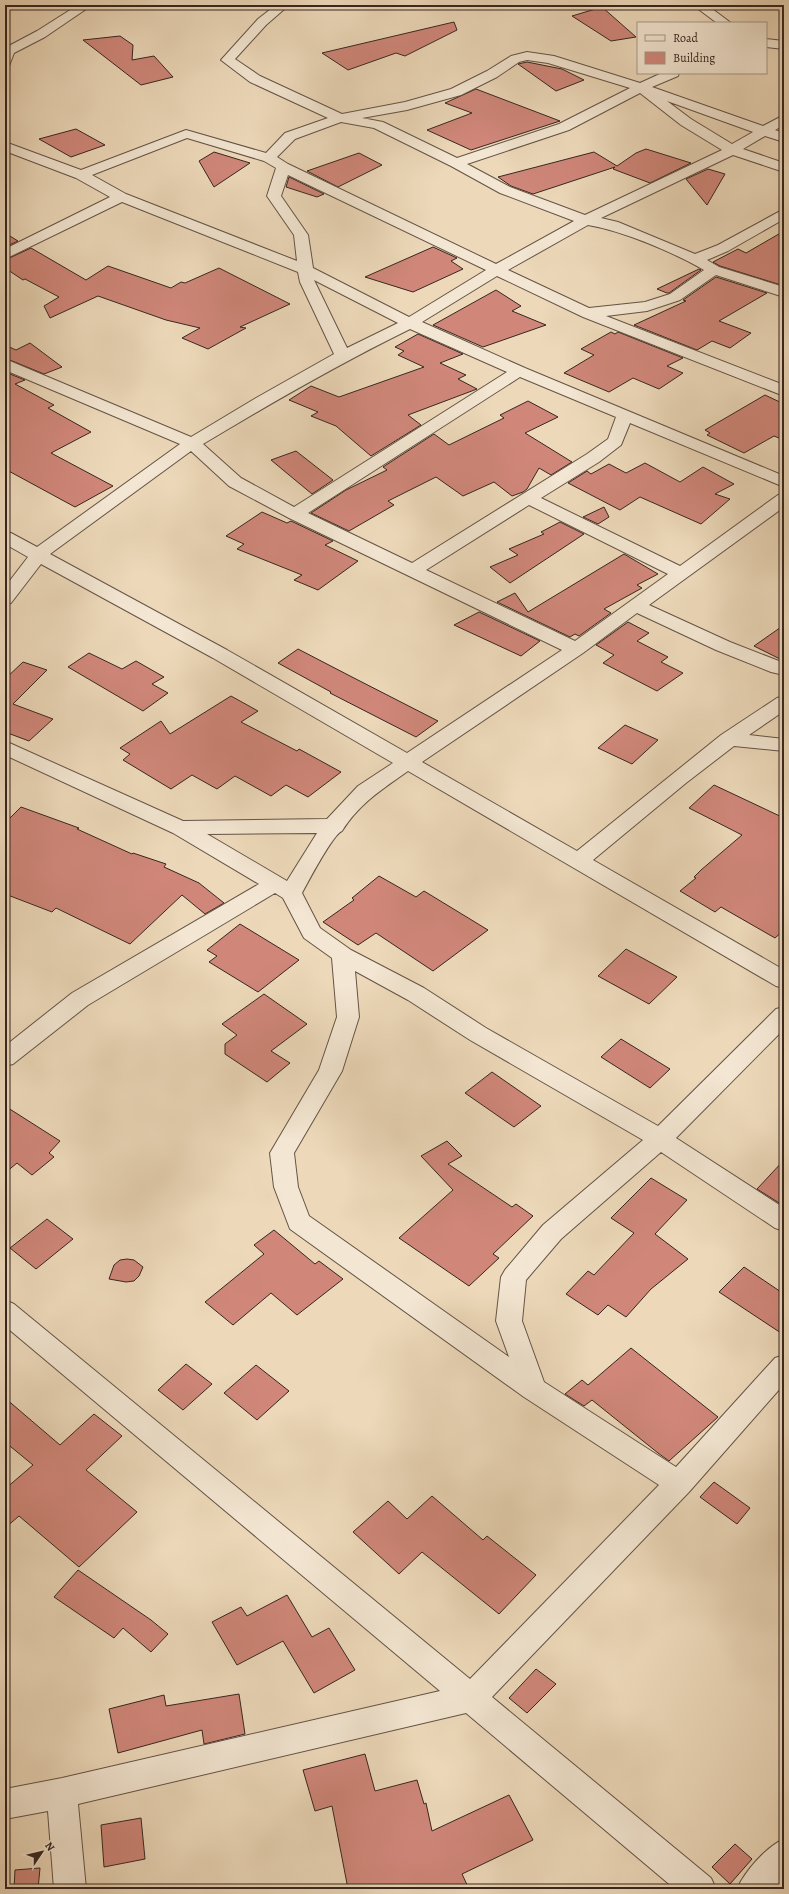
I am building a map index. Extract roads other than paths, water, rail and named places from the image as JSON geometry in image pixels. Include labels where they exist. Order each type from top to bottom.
[{"type":"street","points":[[5,63],[8,51],[41,34],[86,5]]},
{"type":"street","points":[[283,5],[248,35],[227,60],[255,79],[340,118],[378,126],[456,163],[505,190],[586,220],[613,225],[695,259],[714,270],[784,292]]},
{"type":"street","points":[[699,5],[724,22]]},
{"type":"street","points":[[767,43],[784,45]]},
{"type":"street","points":[[270,158],[290,136],[340,118],[408,106],[456,92],[492,74],[515,59],[527,56],[550,60],[641,87],[784,138]]},
{"type":"street","points":[[456,163],[564,127],[641,87],[672,74]]},
{"type":"street","points":[[641,87],[686,122],[732,150],[784,168]]},
{"type":"street","points":[[5,599],[38,555],[192,443],[262,400],[342,356],[410,323],[498,269],[586,220],[732,150],[763,130],[784,119]]},
{"type":"street","points":[[81,175],[186,134],[270,158],[284,167],[498,269],[588,314],[784,391]]},
{"type":"street","points":[[5,146],[81,175],[121,197],[306,270],[410,323],[519,371],[784,482]]},
{"type":"street","points":[[284,167],[274,196],[301,234],[307,282],[342,356]]},
{"type":"street","points":[[5,255],[121,197]]},
{"type":"street","points":[[695,259],[723,248],[784,213]]},
{"type":"street","points":[[588,314],[648,306],[675,297],[714,270]]},
{"type":"street","points":[[5,364],[192,443],[235,482],[294,514],[576,649]]},
{"type":"street","points":[[294,514],[519,371]]},
{"type":"street","points":[[412,571],[593,458],[615,441],[625,415]]},
{"type":"street","points":[[528,498],[680,573]]},
{"type":"street","points":[[5,1058],[80,999],[283,888],[335,826],[349,804],[406,762],[576,649],[784,499]]},
{"type":"street","points":[[5,537],[220,654],[784,980]]},
{"type":"street","points":[[636,606],[723,646],[784,669]]},
{"type":"street","points":[[579,861],[671,783],[728,739],[784,702]]},
{"type":"street","points":[[728,739],[784,745]]},
{"type":"street","points":[[5,747],[180,828],[283,888],[312,933],[343,955],[416,994],[478,1034],[660,1139],[784,1221]]},
{"type":"street","points":[[180,828],[335,826]]},
{"type":"street","points":[[343,955],[348,1017],[330,1071],[282,1153],[286,1187],[299,1222],[533,1389],[679,1483]]},
{"type":"street","points":[[533,1389],[509,1321],[514,1277],[552,1232],[660,1139],[784,1015]]},
{"type":"street","points":[[5,1312],[700,1889]]},
{"type":"street","points":[[5,1804],[62,1793],[470,1698],[679,1483],[784,1366]]},
{"type":"street","points":[[62,1793],[70,1889]]},
{"type":"street","points":[[753,1889],[784,1855]]}]
